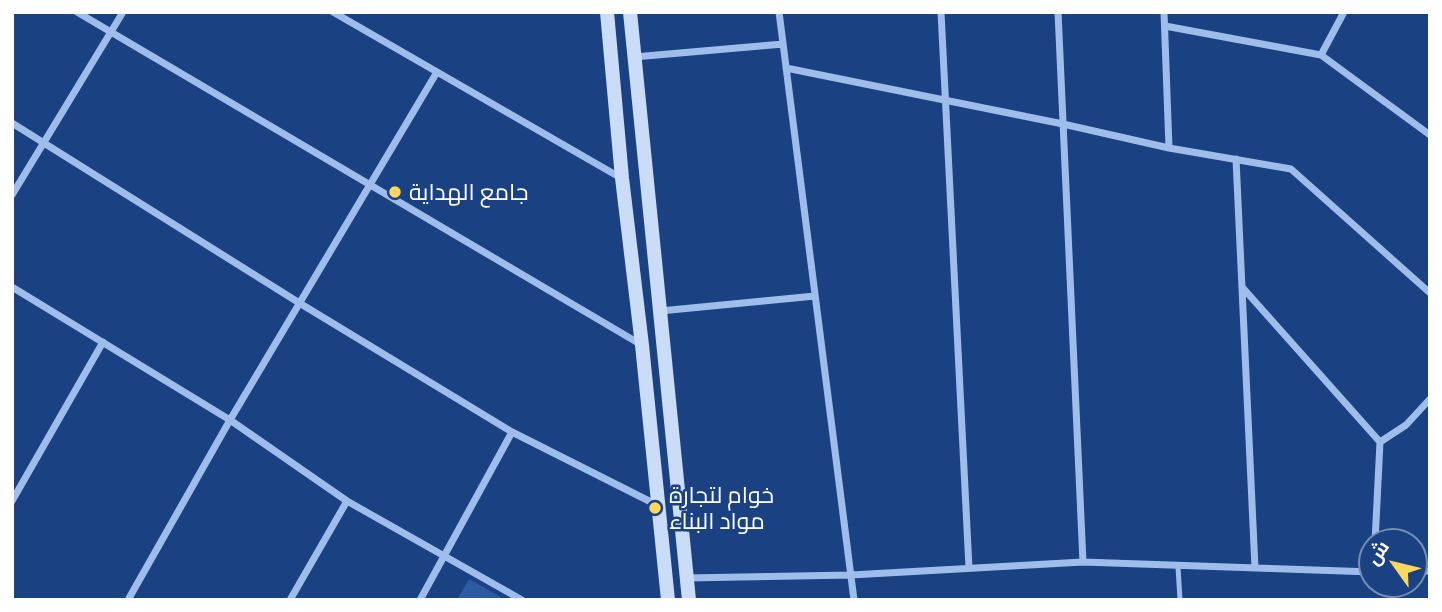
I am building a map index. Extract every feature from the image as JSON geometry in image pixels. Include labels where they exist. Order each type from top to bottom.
[{"type":"main road","points":[[607,12],[622,178],[668,600]]},
{"type":"main road","points":[[630,12],[689,600]]},
{"type":"street","points":[[77,12],[642,345]]},
{"type":"street","points":[[12,195],[123,12]]},
{"type":"street","points":[[333,12],[622,178]]},
{"type":"street","points":[[779,12],[854,600]]},
{"type":"street","points":[[941,12],[969,568]]},
{"type":"street","points":[[1058,12],[1083,562]]},
{"type":"street","points":[[1164,12],[1169,148]]},
{"type":"street","points":[[1321,55],[1344,12]]},
{"type":"street","points":[[1165,26],[1321,55],[1430,135]]},
{"type":"street","points":[[634,57],[783,44]]},
{"type":"street","points":[[786,68],[1169,148],[1291,169],[1430,293]]},
{"type":"street","points":[[128,600],[230,420],[437,72]]},
{"type":"street","points":[[12,123],[512,432],[659,506]]},
{"type":"street","points":[[1236,159],[1255,568]]},
{"type":"street","points":[[12,287],[230,420],[347,501],[522,600]]},
{"type":"street","points":[[1242,287],[1380,442],[1376,528]]},
{"type":"street","points":[[660,311],[815,296]]},
{"type":"street","points":[[12,501],[103,342]]},
{"type":"street","points":[[1380,442],[1406,425],[1430,399]]},
{"type":"street","points":[[420,600],[512,432]]},
{"type":"street","points":[[290,600],[347,501]]},
{"type":"street","points":[[687,578],[851,575],[1083,562],[1358,572]]},
{"type":"lane","points":[[1178,567],[1180,600]]},
{"type":"shaded area","points":[[469,579],[506,600],[457,600]]},
{"type":"place","name":"جامع الهداية","points":[[395,192]]},
{"type":"place","name":"خوام لتجارة مواد البناء","points":[[655,508]]}]
